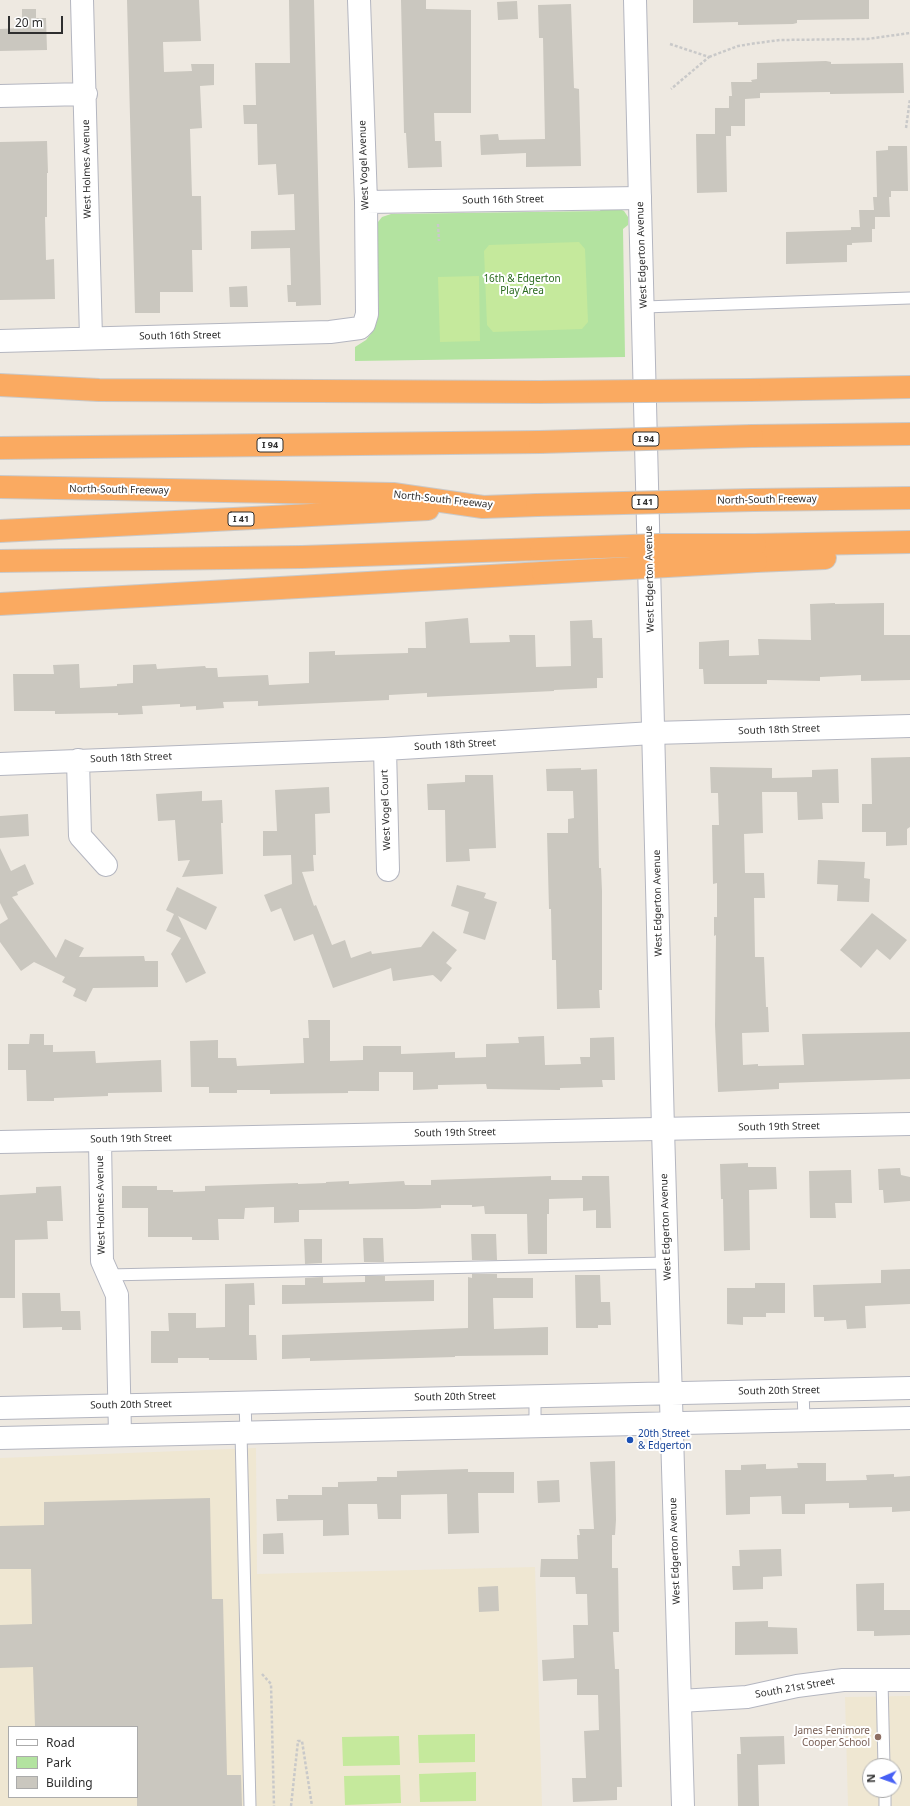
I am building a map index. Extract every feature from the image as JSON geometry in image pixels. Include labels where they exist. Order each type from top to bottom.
[{"type":"highway","points":[[0,386],[99,390],[539,392],[910,387]]},
{"type":"highway","points":[[0,394],[99,390]]},
{"type":"highway","name":"I 94","points":[[0,448],[540,442],[752,436],[910,434]]},
{"type":"highway","name":"North-South Freeway","points":[[0,487],[393,494],[483,506],[910,498]]},
{"type":"highway","name":"I 41","points":[[0,530],[483,506]]},
{"type":"highway","points":[[0,604],[543,573],[755,553],[910,542]]},
{"type":"highway","points":[[0,561],[302,558],[660,545],[755,553],[910,555]]},
{"type":"street","name":"West Holmes Avenue","points":[[82,0],[86,94],[91,338]]},
{"type":"street","name":"West Vogel Avenue","points":[[359,0],[366,202],[367,314],[364,324],[360,328]]},
{"type":"street","name":"West Edgerton Avenue","points":[[635,0],[644,307],[663,1129],[683,1806]]},
{"type":"street","points":[[0,96],[86,94]]},
{"type":"street","name":"South 16th Street","points":[[366,202],[640,198]]},
{"type":"street","name":"South 16th Street","points":[[0,341],[330,332],[360,328]]},
{"type":"street","name":"South 18th Street","points":[[0,764],[384,749],[653,733],[910,726]]},
{"type":"street","name":"West Vogel Court","points":[[384,749],[388,870]]},
{"type":"street","points":[[78,760],[80,836],[106,865]]},
{"type":"street","name":"South 19th Street","points":[[0,1142],[910,1124]]},
{"type":"street","name":"West Holmes Avenue","points":[[100,1140],[102,1261],[116,1295],[120,1435]]},
{"type":"street","name":"South 20th Street","points":[[0,1408],[670,1392],[910,1388]]},
{"type":"street","points":[[0,1438],[910,1418]]},
{"type":"street","name":"South 21st Street","points":[[680,1700],[747,1697],[797,1686],[843,1680],[910,1680]]},
{"type":"lane","points":[[644,307],[910,298]]},
{"type":"lane","points":[[108,1275],[667,1262]]},
{"type":"lane","points":[[803,1390],[804,1420]]},
{"type":"lane","points":[[535,1395],[535,1426]]},
{"type":"lane","points":[[245,1402],[243,1433],[250,1806]]},
{"type":"lane","points":[[882,1680],[884,1758]]},
{"type":"path","points":[[671,89],[709,57],[738,46],[780,40],[867,39],[910,32]]},
{"type":"path","points":[[670,44],[709,57]]},
{"type":"path","points":[[906,128],[910,99]]},
{"type":"path","points":[[438,224],[439,241]]},
{"type":"path","points":[[271,1684],[274,1806]]},
{"type":"path","points":[[292,1806],[298,1741],[302,1741],[312,1806]]},
{"type":"shaded area","points":[[256,1448],[257,1574],[535,1567],[542,1806],[0,1806],[0,1458]]},
{"type":"shaded area","name":"James Fenimore Cooper School","points":[[910,1696],[910,1806],[848,1806],[845,1697]]},
{"type":"green space","name":"16th & Edgerton Play Area","points":[[602,206],[618,208],[624,211],[628,217],[628,225],[623,229],[625,357],[355,361],[355,347],[366,340],[373,331],[379,310],[375,228],[382,217],[391,214],[600,211]]},
{"type":"green space","points":[[579,242],[585,249],[588,322],[582,329],[493,332],[487,325],[484,251],[489,245]]},
{"type":"green space","points":[[479,276],[480,341],[440,342],[438,277]]},
{"type":"green space","points":[[475,1734],[475,1762],[419,1763],[418,1735]]},
{"type":"green space","points":[[399,1736],[400,1765],[343,1766],[342,1737]]},
{"type":"green space","points":[[476,1772],[476,1801],[420,1802],[419,1774]]},
{"type":"green space","points":[[400,1775],[401,1803],[345,1805],[344,1776]]},
{"type":"building","points":[[127,0],[199,0],[201,41],[163,42],[164,72],[192,71],[191,64],[214,64],[214,85],[200,86],[202,128],[190,129],[192,196],[201,196],[202,250],[192,250],[193,292],[160,292],[160,313],[135,313]]},
{"type":"building","points":[[289,0],[314,0],[321,305],[296,306],[296,302],[288,302],[287,285],[291,285],[290,248],[251,249],[251,231],[295,230],[294,194],[278,195],[276,164],[258,165],[257,124],[244,124],[243,105],[256,105],[255,63],[290,63]]},
{"type":"building","points":[[401,0],[426,0],[426,9],[471,10],[471,113],[434,113],[435,141],[441,141],[442,167],[408,168],[406,133],[404,133]]},
{"type":"building","points":[[693,0],[869,0],[869,19],[797,20],[797,23],[793,24],[738,25],[738,22],[693,23]]},
{"type":"building","points":[[517,1],[518,19],[498,20],[497,2]]},
{"type":"building","points":[[571,4],[574,88],[579,89],[581,166],[526,167],[526,153],[481,155],[480,135],[498,134],[499,140],[545,139],[543,38],[539,38],[538,5]]},
{"type":"building","points":[[22,9],[36,9],[36,18],[46,18],[47,50],[0,51],[0,29],[22,28]]},
{"type":"building","points":[[831,62],[831,64],[903,63],[904,93],[760,93],[760,98],[745,99],[745,126],[731,126],[731,136],[726,136],[727,192],[697,193],[696,134],[715,134],[715,108],[729,108],[729,96],[732,96],[731,82],[752,82],[751,80],[757,79],[757,63]]},
{"type":"building","points":[[47,141],[47,217],[45,217],[46,260],[54,259],[55,299],[0,300],[0,142]]},
{"type":"building","points":[[888,146],[907,146],[908,191],[891,191],[891,197],[889,197],[890,217],[875,217],[875,229],[872,229],[872,242],[852,243],[852,245],[847,245],[847,262],[786,264],[786,232],[851,230],[851,227],[860,227],[859,210],[874,210],[873,197],[877,197],[876,151],[888,150]]},
{"type":"building","points":[[247,286],[248,307],[230,307],[229,287]]},
{"type":"building","points":[[884,603],[884,635],[910,635],[910,680],[861,681],[861,675],[820,677],[820,681],[767,680],[767,684],[704,684],[703,669],[699,669],[699,642],[729,640],[729,656],[759,655],[758,639],[811,640],[810,604]]},
{"type":"building","points":[[468,618],[470,643],[510,642],[509,635],[535,635],[536,667],[571,666],[570,621],[592,620],[593,638],[602,638],[603,678],[597,678],[597,688],[554,691],[427,697],[427,693],[389,695],[389,700],[258,706],[258,701],[223,702],[224,708],[196,710],[196,706],[180,707],[180,704],[142,706],[143,714],[118,715],[118,713],[55,714],[55,711],[14,711],[13,674],[54,674],[53,665],[79,664],[80,688],[117,686],[117,684],[133,683],[133,665],[156,664],[157,669],[205,666],[206,668],[217,668],[218,677],[268,675],[269,685],[309,683],[309,652],[335,651],[335,655],[408,653],[408,648],[426,648],[425,622]]},
{"type":"building","points":[[910,757],[910,827],[907,829],[907,845],[886,846],[886,832],[862,832],[862,804],[872,804],[871,758]]},
{"type":"building","points":[[710,767],[772,768],[772,778],[812,777],[812,770],[838,769],[839,803],[822,803],[823,819],[798,820],[797,792],[762,792],[763,833],[744,834],[745,873],[764,873],[765,898],[754,898],[755,957],[764,957],[766,1007],[768,1007],[769,1032],[742,1033],[743,1065],[804,1065],[802,1034],[910,1032],[910,1079],[779,1083],[779,1089],[718,1092],[715,1025],[716,935],[714,936],[714,917],[717,917],[717,883],[713,884],[712,825],[719,825],[718,793],[711,793]]},
{"type":"building","points":[[581,768],[581,770],[597,769],[599,868],[601,868],[602,891],[602,990],[599,990],[600,1008],[557,1009],[556,960],[552,960],[551,909],[549,909],[547,833],[568,833],[568,819],[574,818],[573,791],[547,791],[546,769]]},
{"type":"building","points":[[465,775],[493,775],[496,848],[469,849],[470,861],[446,862],[445,810],[428,810],[427,784],[465,782]]},
{"type":"building","points":[[329,787],[330,813],[315,814],[316,855],[313,855],[314,871],[302,872],[314,906],[316,905],[332,945],[345,940],[351,958],[371,951],[372,954],[421,947],[433,931],[457,950],[446,963],[452,968],[441,982],[433,975],[393,981],[391,968],[333,988],[313,934],[294,941],[281,908],[271,912],[264,895],[292,884],[291,855],[263,856],[263,831],[277,831],[275,790]]},
{"type":"building","points":[[202,791],[202,801],[222,800],[223,823],[221,823],[223,874],[182,877],[190,860],[178,861],[175,820],[158,821],[156,794]]},
{"type":"building","points":[[28,814],[29,836],[0,838],[0,816]]},
{"type":"building","points":[[0,848],[11,871],[25,864],[34,884],[17,892],[18,895],[12,897],[56,958],[65,939],[84,948],[79,957],[144,956],[145,961],[158,961],[158,987],[93,988],[86,1002],[73,996],[76,989],[62,982],[65,977],[34,962],[21,971],[0,942],[0,924],[8,919],[0,903]]},
{"type":"building","points":[[818,860],[865,862],[864,878],[870,879],[869,902],[837,901],[838,885],[817,884]]},
{"type":"building","points":[[457,885],[486,893],[484,898],[497,902],[485,940],[463,933],[469,912],[451,906]]},
{"type":"building","points":[[177,887],[217,907],[206,930],[178,916],[206,973],[186,983],[171,954],[181,938],[166,931],[174,914],[166,910]]},
{"type":"building","points":[[872,913],[907,940],[890,960],[877,949],[861,968],[840,950]]},
{"type":"building","points":[[308,1020],[330,1020],[330,1061],[363,1060],[363,1046],[401,1046],[401,1054],[455,1052],[455,1058],[486,1057],[486,1044],[519,1043],[518,1037],[544,1036],[545,1065],[581,1064],[580,1057],[590,1057],[590,1038],[614,1037],[615,1080],[602,1080],[603,1087],[560,1088],[560,1090],[487,1089],[486,1084],[438,1085],[438,1089],[413,1090],[413,1072],[379,1072],[379,1091],[270,1094],[270,1090],[237,1090],[237,1093],[209,1093],[209,1087],[191,1087],[190,1041],[218,1040],[218,1058],[236,1058],[237,1066],[304,1063],[303,1038],[309,1038]]},
{"type":"building","points":[[30,1034],[44,1034],[44,1045],[53,1045],[53,1052],[95,1051],[96,1063],[161,1060],[162,1092],[108,1093],[108,1096],[54,1098],[54,1101],[27,1101],[26,1070],[8,1070],[8,1044],[29,1044]]},
{"type":"building","points":[[748,1163],[748,1167],[776,1167],[777,1189],[749,1190],[750,1250],[724,1251],[723,1199],[721,1199],[720,1164]]},
{"type":"building","points":[[900,1168],[901,1175],[910,1177],[910,1201],[884,1203],[883,1190],[879,1190],[878,1169]]},
{"type":"building","points":[[851,1170],[852,1203],[835,1203],[836,1218],[810,1218],[809,1171]]},
{"type":"building","points":[[551,1176],[551,1180],[582,1180],[582,1176],[609,1176],[611,1228],[596,1228],[596,1210],[583,1211],[583,1198],[549,1199],[549,1214],[547,1214],[547,1254],[528,1254],[527,1214],[485,1214],[484,1206],[472,1207],[472,1205],[441,1205],[441,1208],[416,1209],[299,1210],[299,1222],[274,1223],[274,1207],[245,1208],[244,1219],[218,1219],[219,1240],[192,1240],[192,1237],[148,1237],[148,1208],[122,1208],[122,1186],[157,1186],[157,1190],[173,1190],[173,1192],[205,1191],[205,1186],[298,1184],[349,1181],[349,1184],[404,1181],[405,1185],[431,1185],[431,1180]]},
{"type":"building","points":[[61,1186],[63,1221],[47,1221],[48,1239],[15,1240],[15,1298],[0,1298],[0,1195],[36,1193],[36,1187]]},
{"type":"building","points":[[471,1234],[496,1234],[497,1260],[472,1260]]},
{"type":"building","points":[[363,1238],[383,1238],[384,1262],[364,1262]]},
{"type":"building","points":[[304,1239],[322,1239],[322,1263],[305,1264]]},
{"type":"building","points":[[910,1269],[910,1304],[865,1306],[866,1328],[847,1329],[846,1320],[824,1321],[824,1317],[814,1317],[813,1285],[881,1283],[881,1270]]},
{"type":"building","points":[[472,1274],[497,1274],[497,1278],[533,1278],[533,1298],[493,1298],[494,1329],[548,1327],[548,1355],[455,1356],[310,1361],[310,1358],[282,1359],[282,1335],[468,1328],[468,1277],[472,1278]]},
{"type":"building","points":[[575,1275],[600,1275],[601,1302],[610,1302],[611,1325],[598,1325],[598,1328],[576,1328]]},
{"type":"building","points":[[365,1276],[385,1276],[385,1281],[434,1280],[434,1301],[282,1304],[282,1285],[305,1285],[305,1278],[323,1277],[323,1283],[365,1282]]},
{"type":"building","points":[[254,1283],[255,1305],[249,1305],[249,1335],[256,1335],[257,1360],[209,1360],[209,1358],[178,1358],[178,1363],[151,1363],[151,1331],[169,1331],[168,1313],[196,1313],[196,1328],[225,1327],[225,1284]]},
{"type":"building","points":[[755,1283],[785,1283],[785,1313],[766,1313],[766,1317],[743,1317],[743,1325],[727,1324],[727,1288],[755,1288]]},
{"type":"building","points":[[22,1293],[60,1293],[61,1311],[80,1311],[81,1330],[62,1330],[62,1327],[23,1328]]},
{"type":"building","points":[[615,1461],[616,1520],[615,1535],[612,1535],[612,1568],[618,1568],[619,1632],[613,1632],[615,1669],[619,1669],[622,1787],[617,1787],[617,1800],[573,1802],[572,1778],[586,1778],[584,1731],[599,1730],[598,1695],[577,1695],[577,1679],[543,1681],[542,1660],[574,1658],[573,1625],[588,1625],[587,1594],[576,1594],[575,1577],[540,1577],[541,1559],[578,1559],[577,1535],[580,1535],[579,1529],[594,1529],[590,1462]]},
{"type":"building","points":[[797,1463],[826,1463],[826,1481],[867,1480],[866,1475],[894,1474],[894,1477],[910,1476],[910,1511],[892,1512],[892,1507],[849,1508],[849,1503],[805,1504],[805,1514],[782,1514],[781,1496],[750,1497],[750,1514],[726,1515],[725,1470],[741,1470],[741,1465],[766,1464],[766,1469],[798,1468]]},
{"type":"building","points":[[468,1469],[468,1472],[514,1472],[514,1493],[478,1493],[479,1533],[448,1534],[447,1494],[401,1495],[401,1519],[378,1519],[377,1504],[348,1504],[349,1535],[323,1536],[323,1520],[277,1521],[276,1499],[288,1499],[288,1495],[322,1495],[322,1487],[338,1487],[338,1482],[377,1481],[377,1477],[397,1477],[397,1471]]},
{"type":"building","points":[[559,1480],[560,1502],[538,1503],[537,1481]]},
{"type":"building","points":[[210,1498],[212,1599],[223,1599],[227,1775],[241,1775],[242,1806],[137,1806],[138,1726],[35,1726],[33,1667],[0,1668],[0,1625],[32,1624],[31,1569],[0,1569],[0,1526],[44,1525],[44,1502]]},
{"type":"building","points":[[283,1533],[284,1554],[263,1554],[263,1534]]},
{"type":"building","points":[[781,1549],[782,1576],[763,1577],[763,1589],[733,1590],[732,1566],[740,1566],[739,1550]]},
{"type":"building","points":[[884,1583],[884,1610],[910,1610],[910,1635],[874,1636],[874,1631],[857,1631],[856,1584]]},
{"type":"building","points":[[498,1586],[499,1611],[479,1612],[478,1587]]},
{"type":"building","points":[[768,1621],[768,1627],[797,1628],[798,1654],[735,1655],[735,1622]]},
{"type":"building","points":[[784,1736],[785,1764],[758,1765],[759,1806],[738,1806],[737,1754],[741,1754],[740,1737]]},
{"type":"place","name":"20th Street & Edgerton","points":[[630,1440]]},
{"type":"place","name":"James Fenimore Cooper School","points":[[878,1737]]}]
